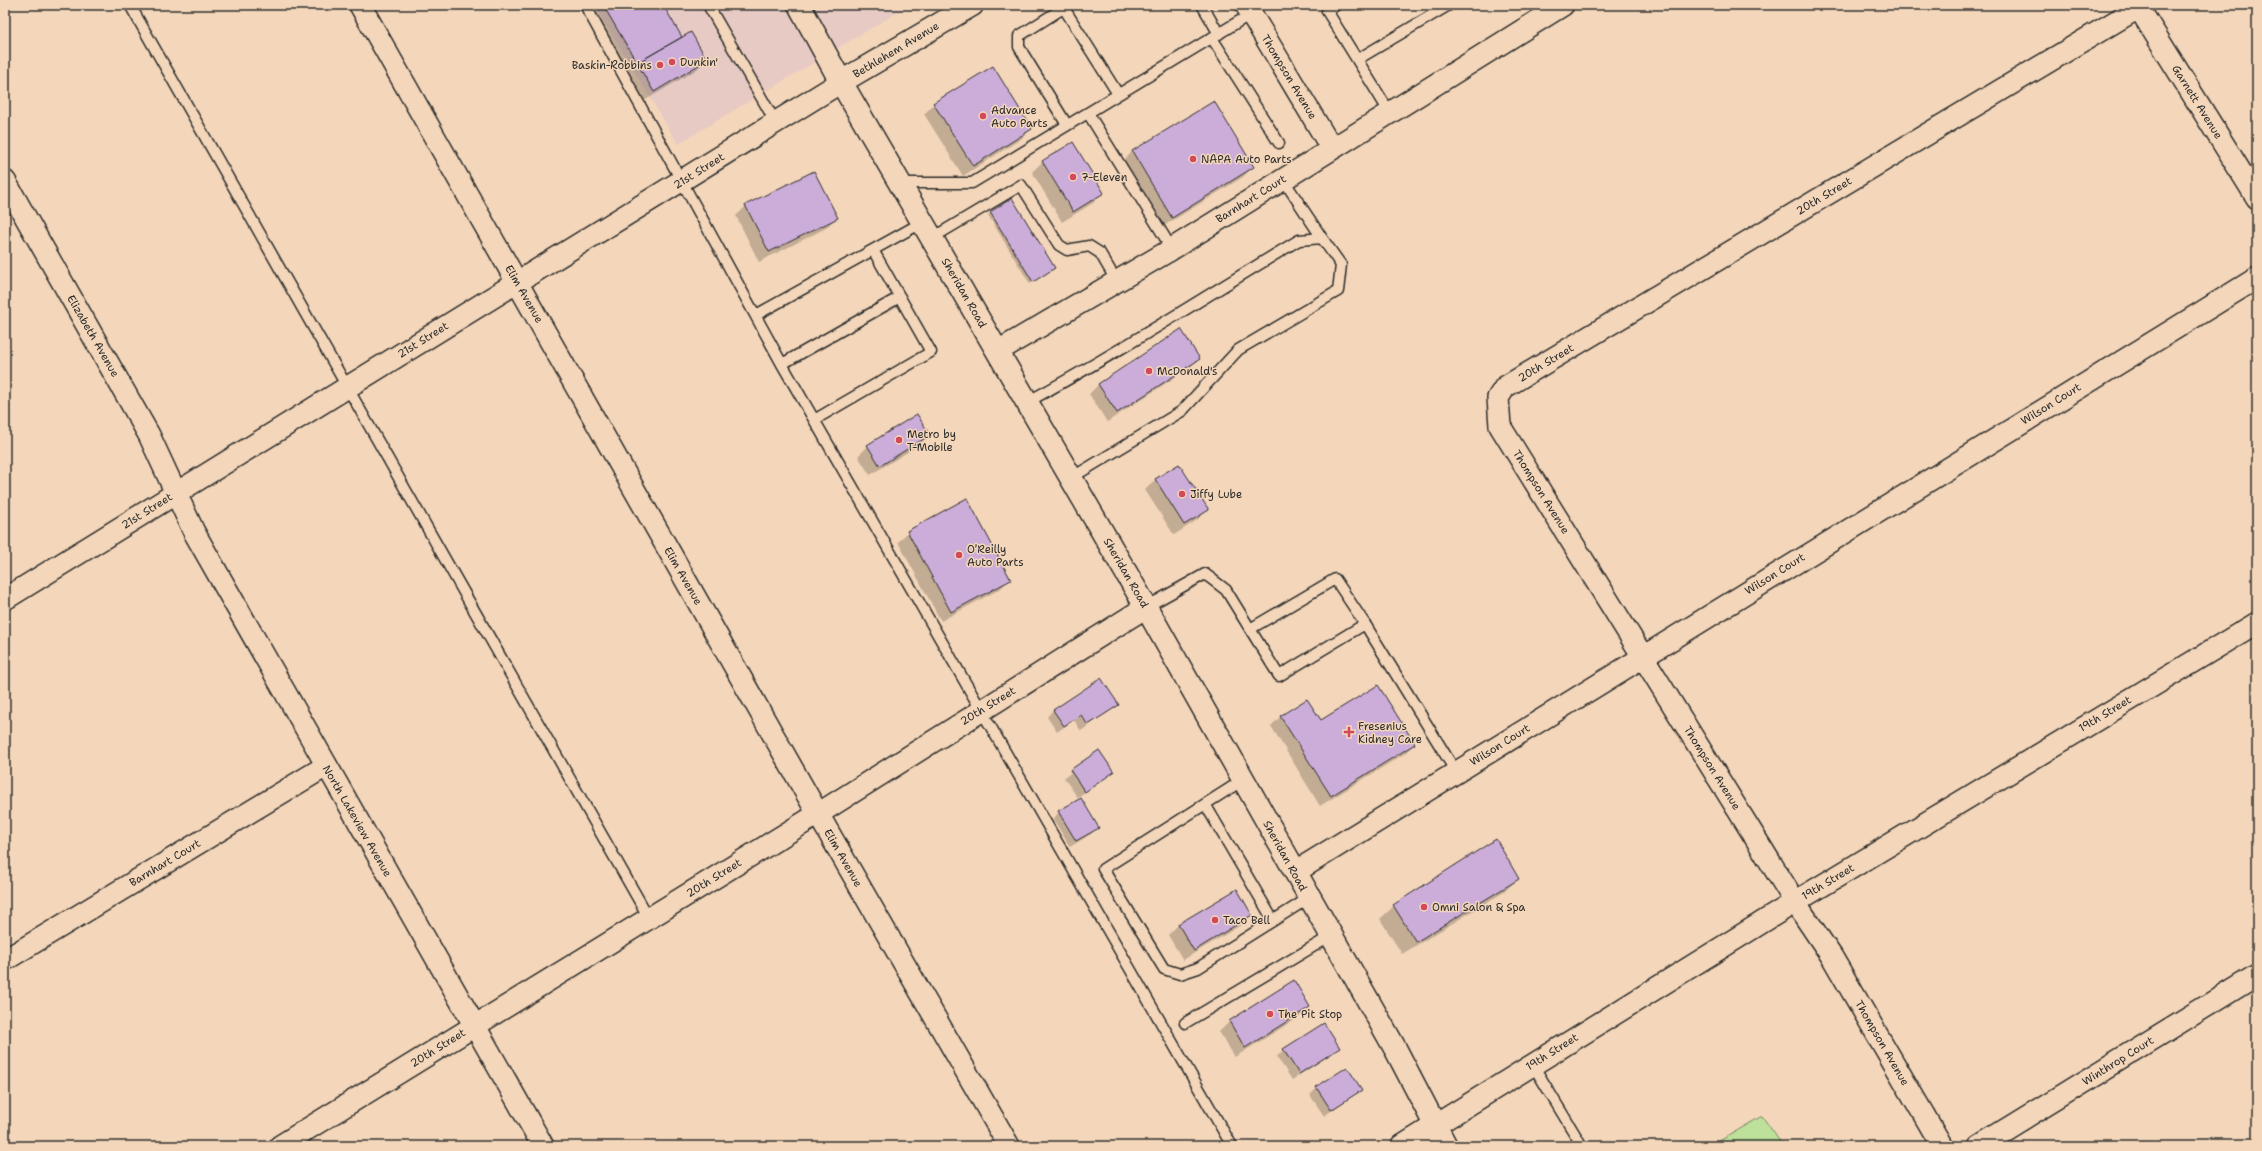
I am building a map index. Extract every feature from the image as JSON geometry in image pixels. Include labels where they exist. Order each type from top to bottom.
[{"type":"main road","name":"Sheridan Road","points":[[799,5],[841,82],[1146,607],[1396,1050],[1446,1146]]},
{"type":"main road","name":"Bethlehem Avenue","points":[[841,82],[972,5]]},
{"type":"street","name":"Elim Avenue","points":[[360,5],[818,814],[1009,1146]]},
{"type":"street","name":"Barnhart Court","points":[[998,351],[1172,249],[1563,5]]},
{"type":"street","name":"Garnett Avenue","points":[[2140,6],[2257,198]]},
{"type":"street","name":"20th Street","points":[[1505,387],[2140,6]]},
{"type":"street","name":"Thompson Avenue","points":[[1249,9],[1332,149]]},
{"type":"street","name":"21st Street","points":[[5,599],[841,82]]},
{"type":"street","name":"Elizabeth Avenue","points":[[5,181],[149,435],[176,493]]},
{"type":"street","name":"Wilson Court","points":[[1295,872],[2257,278]]},
{"type":"street","name":"Thompson Avenue","points":[[1505,387],[1498,398],[1500,426],[1795,902],[1832,957],[1942,1146]]},
{"type":"street","name":"North Lakeview Avenue","points":[[176,493],[194,532],[543,1146]]},
{"type":"street","name":"20th Street","points":[[280,1146],[818,814],[1146,607]]},
{"type":"street","name":"19th Street","points":[[1402,1146],[1795,902],[2257,623]]},
{"type":"street","name":"Barnhart Court","points":[[5,960],[326,766]]},
{"type":"street","name":"Winthrop Court","points":[[1979,1146],[2257,975]]},
{"type":"lane","points":[[130,5],[649,918]]},
{"type":"lane","points":[[585,5],[683,181],[782,364],[1232,1146]]},
{"type":"lane","points":[[708,5],[776,123]]},
{"type":"lane","points":[[1202,5],[1215,36],[1279,142]]},
{"type":"lane","points":[[1336,5],[1325,8],[1358,59],[1390,113]]},
{"type":"lane","points":[[1358,59],[1449,5]]},
{"type":"lane","points":[[1067,125],[1019,47],[1019,36],[1065,6],[1118,94]]},
{"type":"lane","points":[[900,183],[972,183],[1215,36],[1249,9]]},
{"type":"lane","points":[[1088,113],[1172,249]]},
{"type":"lane","points":[[1071,478],[1182,411],[1238,350],[1259,335],[1338,290],[1340,265],[1283,179]]},
{"type":"lane","points":[[756,315],[873,250],[927,230],[1022,185],[1059,245],[1067,250],[1089,246],[1100,254],[1117,282]]},
{"type":"lane","points":[[1028,402],[1092,367],[1139,336],[1299,240],[1322,238]]},
{"type":"lane","points":[[814,420],[931,352],[873,250]]},
{"type":"lane","points":[[782,364],[900,297]]},
{"type":"lane","points":[[1146,607],[1205,574],[1226,590],[1279,676],[1365,624]]},
{"type":"lane","points":[[1250,629],[1335,579],[1365,624],[1456,772]]},
{"type":"lane","points":[[1243,780],[1103,869],[1164,969],[1180,974],[1198,968],[1309,898]]},
{"type":"lane","points":[[1205,804],[1273,920]]},
{"type":"lane","points":[[1185,1022],[1331,936]]},
{"type":"lane","points":[[1533,1064],[1582,1146]]},
{"type":"shaded area","points":[[594,5],[910,5],[678,144]]},
{"type":"green space","points":[[1762,1116],[1783,1146],[1711,1146]]},
{"type":"building","points":[[603,5],[663,5],[682,37],[637,63]]},
{"type":"building","name":"Dunkin'","points":[[691,32],[707,60],[654,92],[637,63]]},
{"type":"building","name":"Advance Auto Parts","points":[[993,66],[1032,129],[973,166],[933,103]]},
{"type":"building","name":"NAPA Auto Parts","points":[[1214,101],[1254,167],[1172,218],[1132,151]]},
{"type":"building","name":"7-Eleven","points":[[1073,142],[1104,193],[1073,212],[1042,161]]},
{"type":"building","points":[[814,171],[838,218],[769,252],[745,205]]},
{"type":"building","points":[[1012,198],[1055,268],[1033,282],[990,212]]},
{"type":"building","name":"McDonald's","points":[[1181,329],[1200,359],[1117,413],[1098,384]]},
{"type":"building","name":"Metro by T-Mobile","points":[[917,414],[930,435],[880,466],[867,445]]},
{"type":"building","name":"Jiffy Lube","points":[[1179,464],[1209,510],[1184,525],[1155,479]]},
{"type":"building","name":"O'Reilly Auto Parts","points":[[967,498],[1011,580],[951,612],[907,531]]},
{"type":"building","points":[[1101,678],[1119,705],[1088,725],[1081,715],[1064,726],[1053,710]]},
{"type":"building","name":"Fresenius Kidney Care","points":[[1378,685],[1415,744],[1331,796],[1280,716],[1307,699],[1321,720]]},
{"type":"building","points":[[1099,750],[1114,772],[1085,792],[1070,770]]},
{"type":"building","points":[[1081,798],[1099,828],[1076,841],[1058,811]]},
{"type":"building","points":[[1496,839],[1519,879],[1416,942],[1393,905]]},
{"type":"building","name":"Taco Bell","points":[[1237,889],[1252,915],[1194,951],[1178,924]]},
{"type":"building","name":"The Pit Stop","points":[[1294,980],[1310,1007],[1245,1048],[1229,1021]]},
{"type":"building","points":[[1324,1023],[1340,1048],[1299,1074],[1283,1049]]},
{"type":"building","points":[[1347,1067],[1362,1090],[1331,1110],[1316,1087]]},
{"type":"place","name":"Dunkin'","points":[[672,62]]},
{"type":"place","name":"Baskin-Robbins","points":[[660,65]]},
{"type":"place","name":"Advance Auto Parts","points":[[983,116]]},
{"type":"place","name":"NAPA Auto Parts","points":[[1193,159]]},
{"type":"place","name":"7-Eleven","points":[[1073,177]]},
{"type":"place","name":"McDonald's","points":[[1149,371]]},
{"type":"place","name":"Metro by T-Mobile","points":[[899,440]]},
{"type":"place","name":"Jiffy Lube","points":[[1182,494]]},
{"type":"place","name":"O'Reilly Auto Parts","points":[[959,555]]},
{"type":"place","name":"Fresenius Kidney Care","points":[[1349,732]]},
{"type":"place","name":"Omni Salon & Spa","points":[[1424,907]]},
{"type":"place","name":"Taco Bell","points":[[1215,920]]},
{"type":"place","name":"The Pit Stop","points":[[1270,1014]]}]
